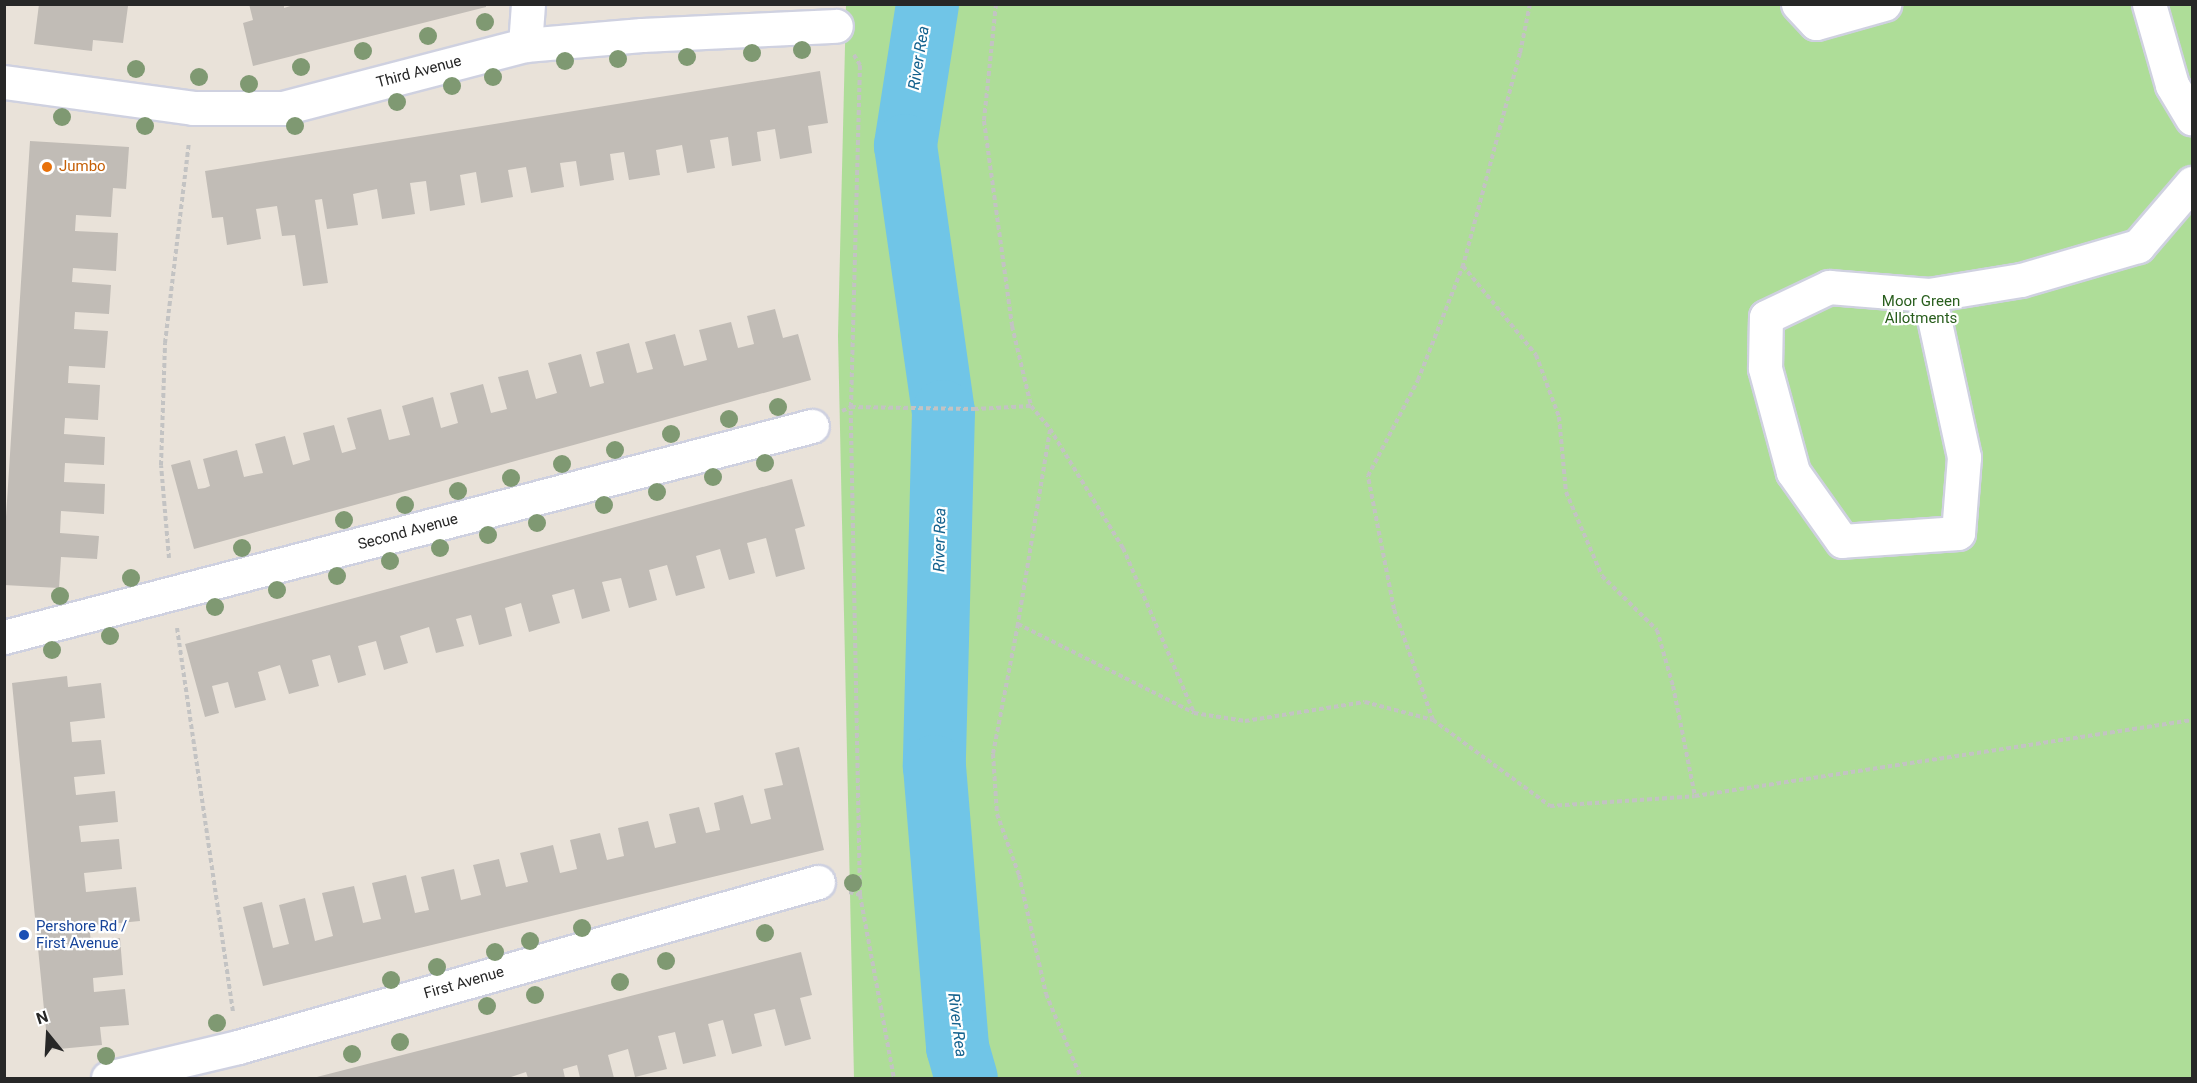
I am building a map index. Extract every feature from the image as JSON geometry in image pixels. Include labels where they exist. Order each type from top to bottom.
[{"type":"street","points":[[525,45],[528,4]]},
{"type":"street","points":[[1798,4],[1816,23],[1884,4]]},
{"type":"street","points":[[2149,4],[2172,85],[2193,118]]},
{"type":"street","name":"Third Avenue","points":[[4,82],[194,108],[283,108],[525,45],[642,35],[836,26]]},
{"type":"street","points":[[1929,295],[1964,457],[1958,533],[1842,541],[1792,472],[1765,368],[1766,317],[1829,287],[1929,295],[2021,280],[2138,246],[2193,183]]},
{"type":"street","name":"Second Avenue","points":[[4,637],[812,426]]},
{"type":"street","name":"First Avenue","points":[[108,1078],[238,1047],[818,882]]},
{"type":"path","points":[[996,4],[984,121],[1012,326],[1031,406],[1050,429],[1123,548],[1194,713]]},
{"type":"path","points":[[1433,720],[1394,609],[1368,476],[1418,380],[1463,266],[1520,53],[1530,4]]},
{"type":"path","points":[[836,26],[860,65],[851,407],[860,895],[894,1078]]},
{"type":"path","points":[[194,108],[165,344],[161,465],[172,593],[238,1047]]},
{"type":"path","points":[[1463,266],[1536,355],[1559,417],[1566,492],[1602,576],[1657,630],[1673,686],[1695,796]]},
{"type":"path","points":[[851,407],[974,409],[1031,406]]},
{"type":"path","points":[[1050,429],[1018,624],[993,754],[997,814],[1019,874],[1046,994],[1081,1078]]},
{"type":"path","points":[[1018,624],[1194,713],[1245,721],[1365,702],[1433,720],[1550,806],[1695,796],[2193,720]]},
{"type":"path","points":[[818,882],[860,895]]},
{"type":"green space","name":"Moor Green Allotments","points":[[846,5],[2192,5],[2192,1078],[854,1078],[838,336]]},
{"type":"building","points":[[39,4],[128,6],[123,43],[93,40],[92,51],[34,44]]},
{"type":"building","points":[[249,4],[284,4],[284,8],[297,4],[486,4],[486,7],[253,66],[243,23],[253,20]]},
{"type":"building","points":[[820,71],[828,123],[808,126],[812,153],[780,159],[775,129],[757,132],[761,161],[732,166],[728,137],[710,140],[715,168],[687,173],[682,145],[656,150],[660,175],[629,180],[624,152],[610,154],[614,180],[580,186],[576,161],[560,163],[564,187],[531,193],[526,167],[508,170],[513,197],[481,203],[476,172],[460,175],[465,205],[430,211],[426,181],[410,183],[415,214],[382,219],[377,189],[353,194],[358,225],[327,229],[322,199],[315,200],[328,283],[303,286],[295,235],[282,236],[277,206],[256,209],[261,239],[227,245],[223,217],[212,218],[205,171]]},
{"type":"building","points":[[30,141],[129,147],[126,189],[113,188],[111,217],[76,215],[75,231],[118,233],[116,271],[73,268],[72,282],[111,285],[109,314],[75,312],[74,329],[108,331],[105,368],[69,366],[68,383],[100,385],[98,420],[65,418],[64,434],[105,437],[104,465],[65,463],[64,482],[105,484],[104,514],[61,511],[60,533],[99,536],[97,559],[61,557],[59,588],[4,585],[4,548]]},
{"type":"building","points":[[775,309],[783,338],[798,334],[811,380],[194,549],[171,465],[190,460],[198,489],[205,488],[210,486],[203,459],[237,450],[244,477],[263,473],[255,444],[285,436],[293,465],[310,460],[303,433],[334,425],[342,453],[356,449],[347,418],[381,409],[389,440],[410,435],[402,406],[433,397],[441,428],[458,423],[450,393],[483,384],[491,413],[507,409],[498,377],[528,370],[536,399],[557,393],[548,363],[581,354],[590,387],[604,383],[596,352],[629,343],[637,373],[653,369],[645,342],[675,334],[684,366],[707,360],[699,330],[731,322],[738,348],[754,344],[747,316]]},
{"type":"building","points":[[792,479],[805,526],[795,529],[805,569],[776,577],[766,538],[747,543],[755,573],[729,580],[720,549],[696,556],[705,588],[676,596],[667,565],[649,570],[657,600],[629,608],[621,578],[602,582],[610,611],[582,619],[574,589],[552,595],[560,623],[529,632],[521,603],[505,608],[512,636],[479,645],[471,615],[456,619],[464,646],[436,653],[429,627],[400,636],[408,663],[384,670],[376,641],[358,646],[366,675],[338,683],[330,655],[312,660],[319,686],[289,694],[280,665],[258,672],[266,700],[235,708],[228,682],[212,686],[219,713],[205,717],[185,644]]},
{"type":"building","points":[[67,676],[68,687],[101,683],[105,718],[70,722],[72,742],[101,740],[105,774],[74,777],[76,795],[115,791],[118,822],[79,826],[81,842],[119,839],[122,869],[84,873],[86,892],[136,887],[140,921],[89,926],[91,941],[120,938],[123,975],[93,978],[94,992],[125,989],[129,1025],[100,1027],[102,1045],[48,1050],[12,683]]},
{"type":"building","points":[[799,747],[824,850],[263,986],[243,907],[262,902],[273,948],[289,944],[279,905],[305,898],[315,941],[333,936],[322,893],[354,886],[363,923],[381,919],[372,883],[406,875],[415,913],[429,910],[421,877],[454,869],[461,900],[481,895],[473,865],[499,859],[506,887],[528,882],[520,853],[553,845],[560,873],[577,869],[570,840],[600,833],[607,860],[624,856],[618,828],[648,821],[655,848],[676,843],[669,814],[699,807],[706,833],[720,830],[714,803],[743,795],[751,824],[771,819],[764,789],[783,785],[775,753]]},
{"type":"building","points":[[801,952],[812,995],[800,998],[811,1039],[785,1046],[775,1009],[754,1014],[762,1046],[732,1054],[723,1020],[708,1024],[716,1056],[683,1064],[675,1032],[658,1036],[667,1069],[635,1077],[628,1049],[608,1055],[614,1078],[580,1078],[577,1065],[563,1069],[565,1078],[528,1078],[526,1072],[508,1078],[313,1078]]},
{"type":"waterway","name":"River Rea","points":[[927,4],[905,145],[943,411],[934,766],[957,1047],[966,1078]]},
{"type":"place","name":"Jumbo","points":[[47,167]]},
{"type":"place","name":"Pershore Rd / First Avenue","points":[[24,935]]}]
